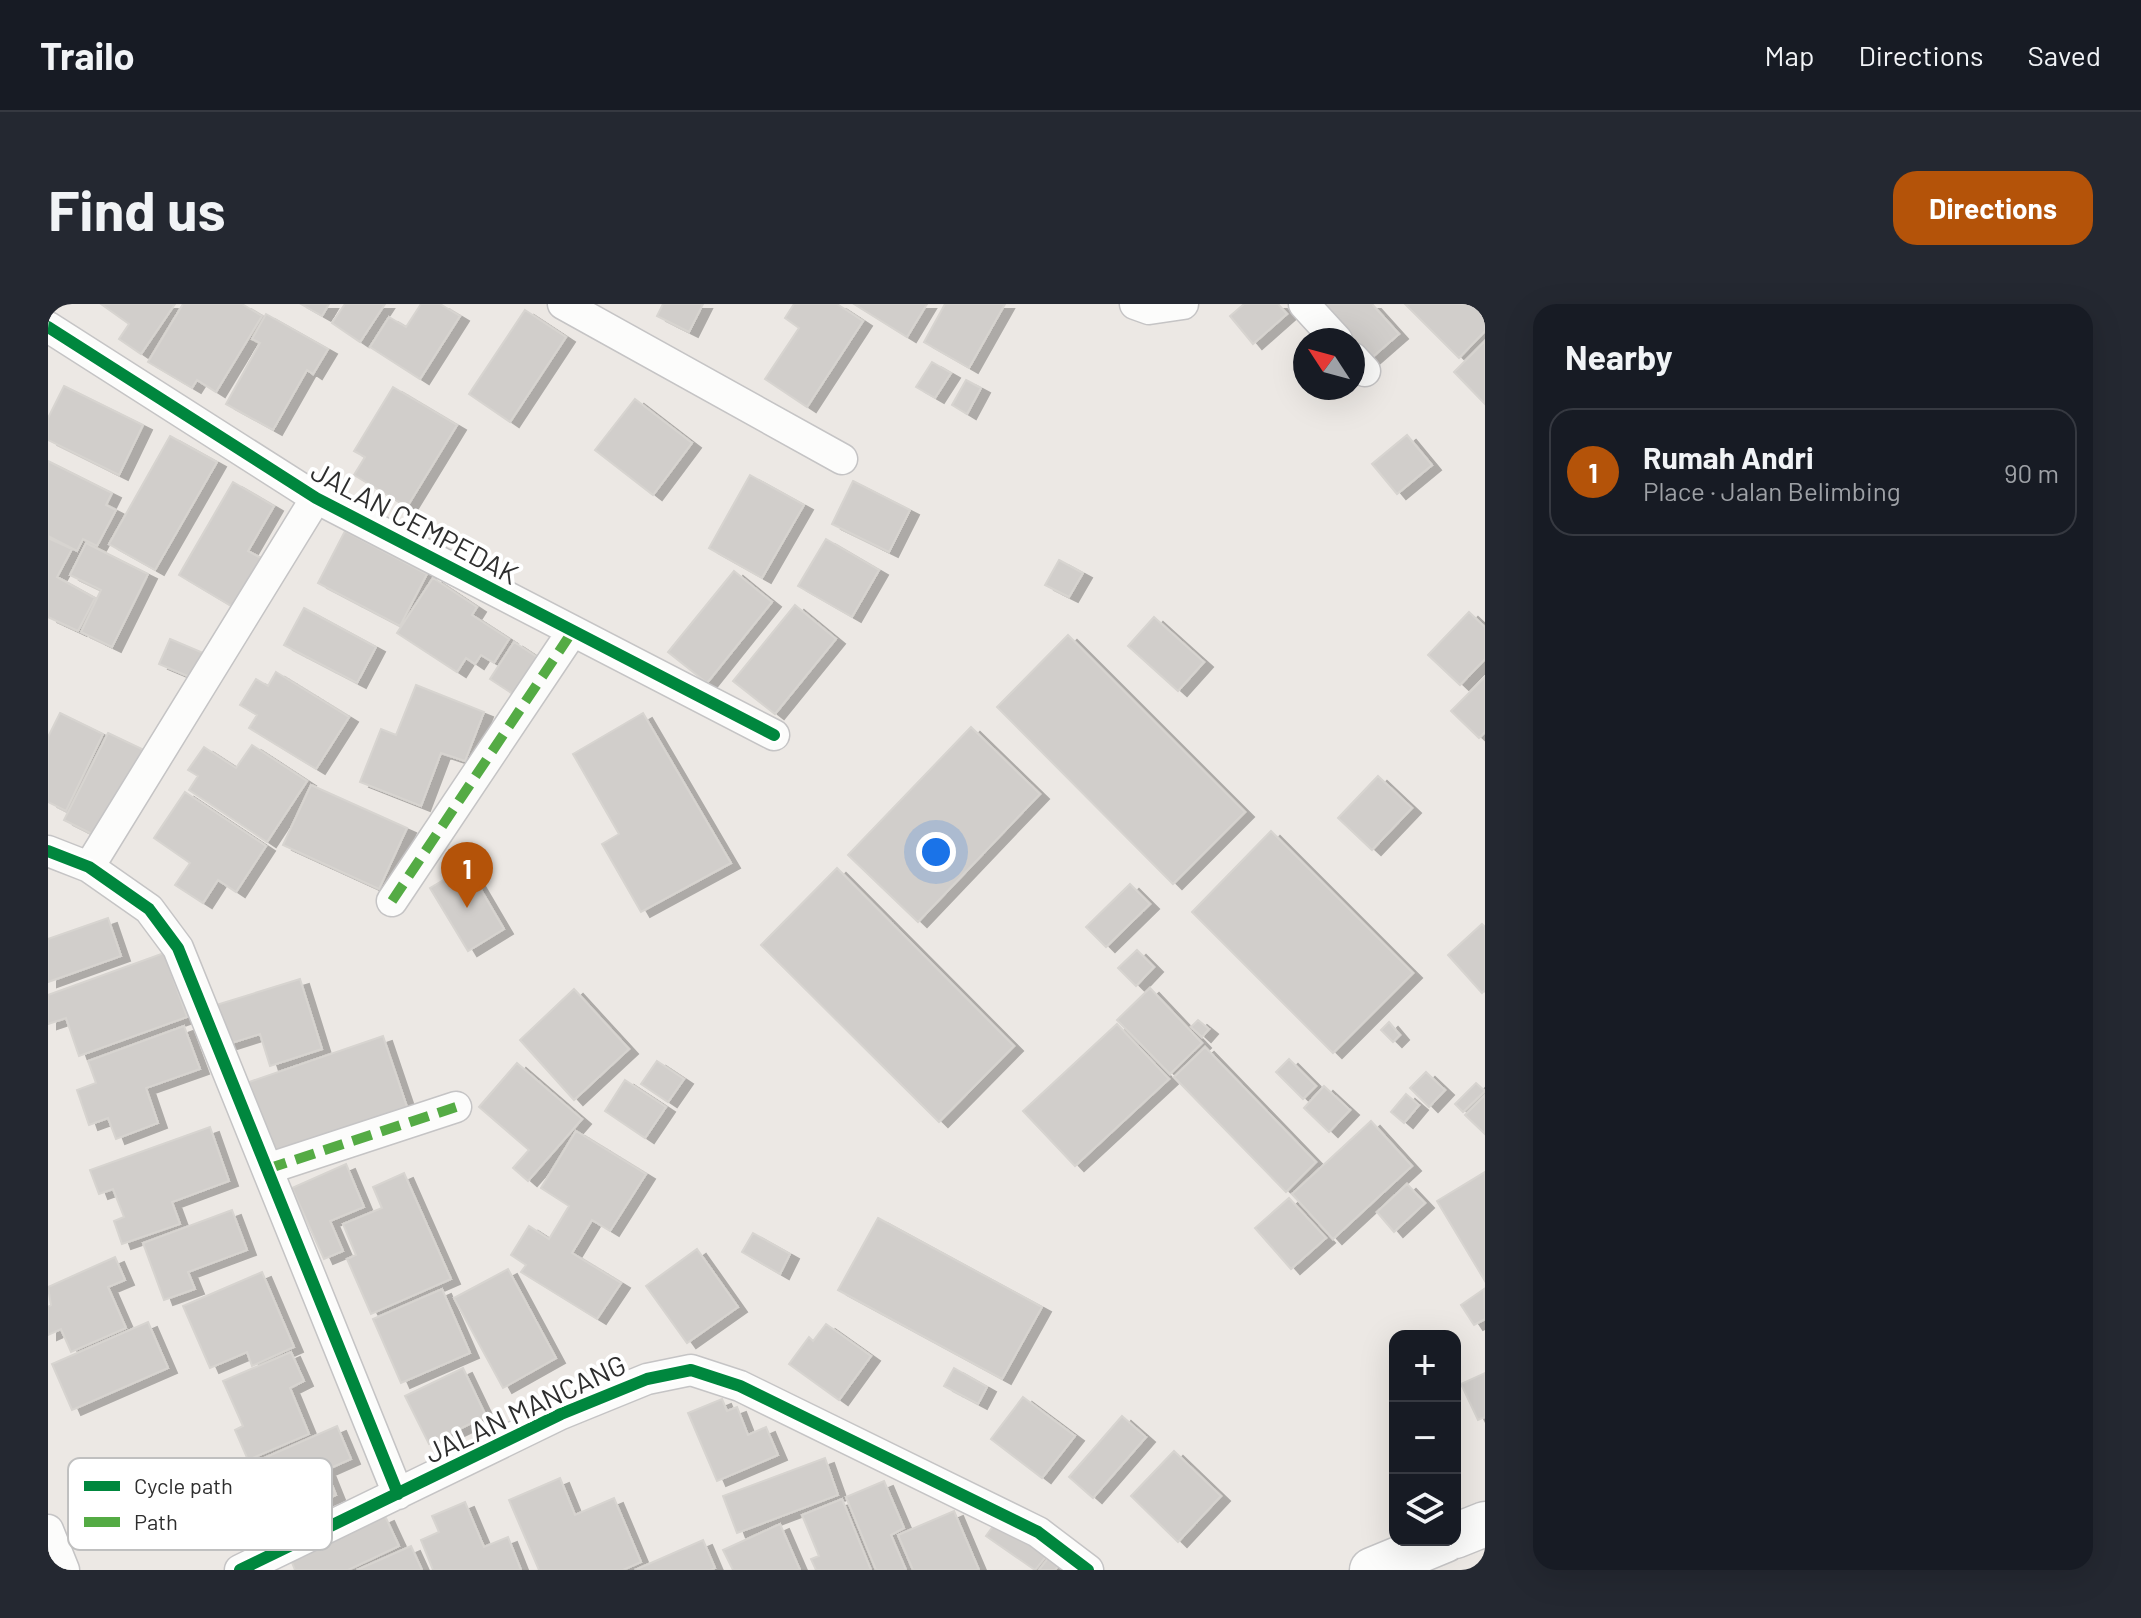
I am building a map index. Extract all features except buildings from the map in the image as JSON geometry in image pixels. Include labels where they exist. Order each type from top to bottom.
[{"type":"main road","points":[[1461,1534],[1485,1524]]},
{"type":"main road","points":[[1372,1570],[1430,1546]]},
{"type":"street","points":[[563,304],[842,459]]},
{"type":"street","points":[[1135,304],[1149,309],[1183,304]]},
{"type":"street","points":[[1304,304],[1326,328]]},
{"type":"street","name":"JALAN CEMPEDAK","points":[[48,327],[316,498],[774,735]]},
{"type":"street","points":[[89,867],[316,498]]},
{"type":"street","points":[[392,901],[572,632]]},
{"type":"street","points":[[48,851],[89,867],[149,909],[178,948],[398,1494]]},
{"type":"street","points":[[267,1169],[456,1107]]},
{"type":"street","name":"JALAN MANCANG","points":[[332,1526],[561,1414],[647,1379],[691,1370],[740,1386],[1038,1532],[1088,1570]]},
{"type":"street","points":[[48,1530],[64,1570]]},
{"type":"street","name":"JALAN MANCANG","points":[[240,1570],[282,1550]]},
{"type":"marked path","points":[[392,901],[572,632]]},
{"type":"marked path","points":[[267,1169],[456,1107]]},
{"type":"cycle path","points":[[48,327],[316,498],[774,735]]},
{"type":"cycle path","points":[[48,851],[89,867],[149,909],[178,948],[398,1494]]},
{"type":"cycle path","points":[[332,1525],[561,1414],[647,1379],[691,1370],[740,1386],[1038,1532],[1088,1570]]},
{"type":"cycle path","points":[[240,1570],[281,1550]]},
{"type":"place","name":"Rumah Andri","points":[[467,908]]}]
